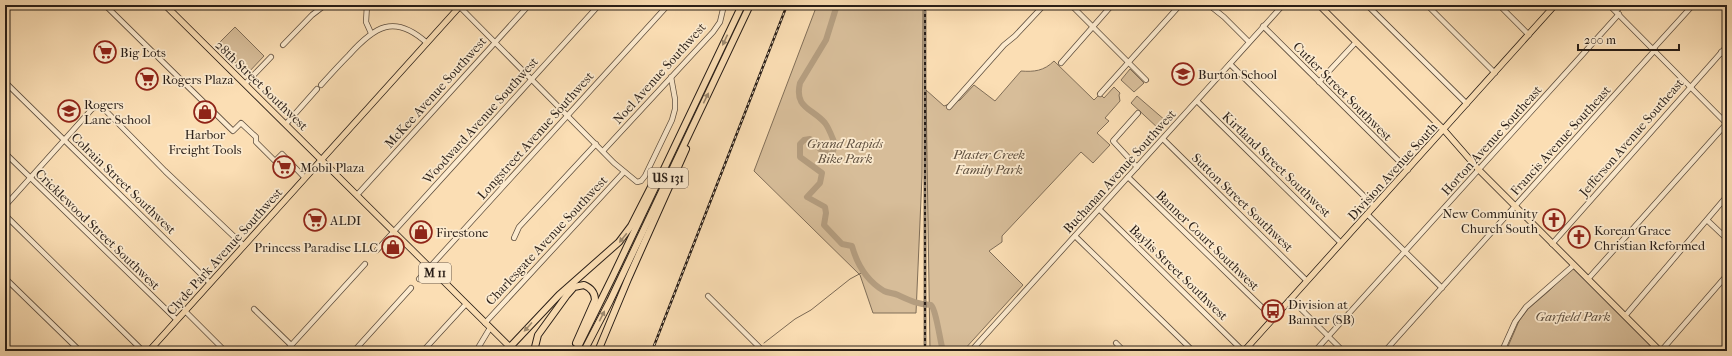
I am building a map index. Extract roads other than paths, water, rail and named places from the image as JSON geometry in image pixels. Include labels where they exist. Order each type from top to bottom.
[{"type":"highway","name":"US 131","points":[[576,351],[610,283],[742,5]]},
{"type":"highway","name":"US 131","points":[[584,351],[610,301],[750,5]]},
{"type":"highway","points":[[598,351],[622,291],[688,146],[700,110]]},
{"type":"highway","points":[[513,350],[552,301],[624,237],[689,118]]},
{"type":"highway","points":[[534,351],[538,335],[567,295],[574,287],[584,285],[592,290],[595,296],[573,351]]},
{"type":"main road","name":"28th Street Southwest","points":[[165,5],[513,350]]},
{"type":"main road","points":[[1319,5],[1444,130],[1479,170],[1552,244],[1661,351]]},
{"type":"main road","name":"Division Avenue South","points":[[1243,351],[1556,5]]},
{"type":"main road","name":"Clyde Park Avenue Southwest","points":[[153,350],[185,311],[459,6]]},
{"type":"street","points":[[105,5],[233,131],[241,123],[256,138],[256,142],[275,161],[282,154],[305,178]]},
{"type":"street","points":[[283,45],[312,15],[325,5]]},
{"type":"street","points":[[367,5],[366,22],[371,32]]},
{"type":"street","name":"McKee Avenue Southwest","points":[[357,195],[530,5]]},
{"type":"street","name":"Woodward Avenue Southwest","points":[[377,250],[599,5]]},
{"type":"street","name":"Longstreet Avenue Southwest","points":[[419,279],[668,5]]},
{"type":"street","name":"Noel Avenue Southwest","points":[[603,152],[713,32],[720,22],[724,5]]},
{"type":"street","points":[[949,107],[1004,45],[1015,36],[1044,5]]},
{"type":"street","points":[[1071,5],[1146,80]]},
{"type":"street","points":[[1060,63],[1112,5]]},
{"type":"street","points":[[1100,94],[1180,5]]},
{"type":"street","points":[[1209,5],[1224,17],[1249,42]]},
{"type":"street","name":"Buchanan Avenue Southwest","points":[[971,351],[1283,5]]},
{"type":"street","points":[[1367,5],[1467,104]]},
{"type":"street","points":[[1427,5],[1495,73]]},
{"type":"street","points":[[1499,5],[1529,35]]},
{"type":"street","points":[[1588,279],[1727,123],[1609,5]]},
{"type":"street","name":"Horton Avenue Southeast","points":[[1315,351],[1479,170],[1617,13],[1622,5]]},
{"type":"street","name":"Francis Avenue Southeast","points":[[1385,351],[1516,206],[1693,5]]},
{"type":"street","points":[[459,6],[632,180],[639,182],[645,176],[672,120],[675,99],[671,77]]},
{"type":"street","name":"Cutler Street Southwest","points":[[1263,26],[1408,170]]},
{"type":"street","points":[[286,124],[371,32],[391,27],[402,28],[415,33],[427,43]]},
{"type":"street","points":[[1319,82],[1356,42]]},
{"type":"street","name":"Jefferson Avenue Southeast","points":[[1552,244],[1727,46]]},
{"type":"street","points":[[1722,52],[1727,58]]},
{"type":"street","points":[[245,84],[271,57]]},
{"type":"street","points":[[1230,64],[1374,206]]},
{"type":"street","name":"Colrain Street Southwest","points":[[5,82],[210,283]]},
{"type":"street","name":"Kirtland Street Southwest","points":[[1196,101],[1341,243]]},
{"type":"street","points":[[5,206],[96,106],[104,109],[165,171],[244,246]]},
{"type":"street","points":[[1137,167],[1113,142],[1138,113]]},
{"type":"street","name":"Sutton Street Southwest","points":[[1163,139],[1307,281]]},
{"type":"street","points":[[514,238],[519,227],[596,144]]},
{"type":"street","name":"Cricklewood Street Southwest","points":[[5,152],[177,320]]},
{"type":"street","name":"Charlesgate Avenue Southwest","points":[[485,323],[624,172]]},
{"type":"street","name":"Banner Court Southwest","points":[[1128,177],[1273,318]]},
{"type":"street","points":[[1624,316],[1727,196]]},
{"type":"street","name":"Baylis Street Southwest","points":[[1099,209],[1243,351]]},
{"type":"street","points":[[1367,214],[1442,288]]},
{"type":"street","points":[[5,215],[144,351]]},
{"type":"street","points":[[1707,220],[1727,239]]},
{"type":"street","points":[[1075,236],[1192,351]]},
{"type":"street","points":[[286,351],[364,264]]},
{"type":"street","points":[[1502,351],[1516,322],[1526,307],[1574,265]]},
{"type":"street","points":[[1661,351],[1727,275]]},
{"type":"street","points":[[5,278],[80,351]]},
{"type":"street","points":[[354,351],[411,288]]},
{"type":"street","points":[[708,296],[762,351]]},
{"type":"street","points":[[1291,299],[1343,351]]},
{"type":"street","points":[[423,351],[466,304]]},
{"type":"street","points":[[254,309],[291,346]]},
{"type":"street","points":[[185,311],[225,351]]},
{"type":"street","points":[[478,348],[490,328]]},
{"type":"street","points":[[1116,343],[1124,351]]},
{"type":"waterway","points":[[837,5],[826,40],[800,83],[799,91],[802,103],[825,123],[835,144],[832,155],[822,151],[810,139],[804,140],[800,144],[800,157],[822,173],[820,183],[807,197],[825,207],[826,213],[824,225],[842,244],[852,246],[860,266],[878,287],[886,292],[896,294],[910,301],[931,305],[936,319],[943,351]]},
{"type":"waterway","points":[[764,343],[795,319],[811,310],[850,279],[863,272]]},
{"type":"railway","points":[[652,351],[787,5]]},
{"type":"railway","points":[[925,5],[925,351]]},
{"type":"place","name":"Big Lots","points":[[105,52]]},
{"type":"place","name":"Burton School","points":[[1183,74]]},
{"type":"place","name":"Rogers Plaza","points":[[147,79]]},
{"type":"place","name":"Rogers Lane School","points":[[69,111]]},
{"type":"place","name":"Harbor Freight Tools","points":[[205,112]]},
{"type":"place","name":"Mobil Plaza","points":[[284,167]]},
{"type":"place","name":"ALDI","points":[[315,220]]},
{"type":"place","name":"New Community Church South","points":[[1554,220]]},
{"type":"place","name":"Firestone","points":[[421,232]]},
{"type":"place","name":"Korean Grace Christian Reformed","points":[[1579,237]]},
{"type":"place","name":"Princess Paradise LLC","points":[[393,247]]},
{"type":"place","name":"Division at Banner (SB)","points":[[1273,311]]},
{"type":"park label","name":"Grand Rapids Bike Park","points":[[845,150]]},
{"type":"park label","name":"Plaster Creek Family Park","points":[[989,162]]},
{"type":"park label","name":"Garfield Park","points":[[1573,316]]}]
